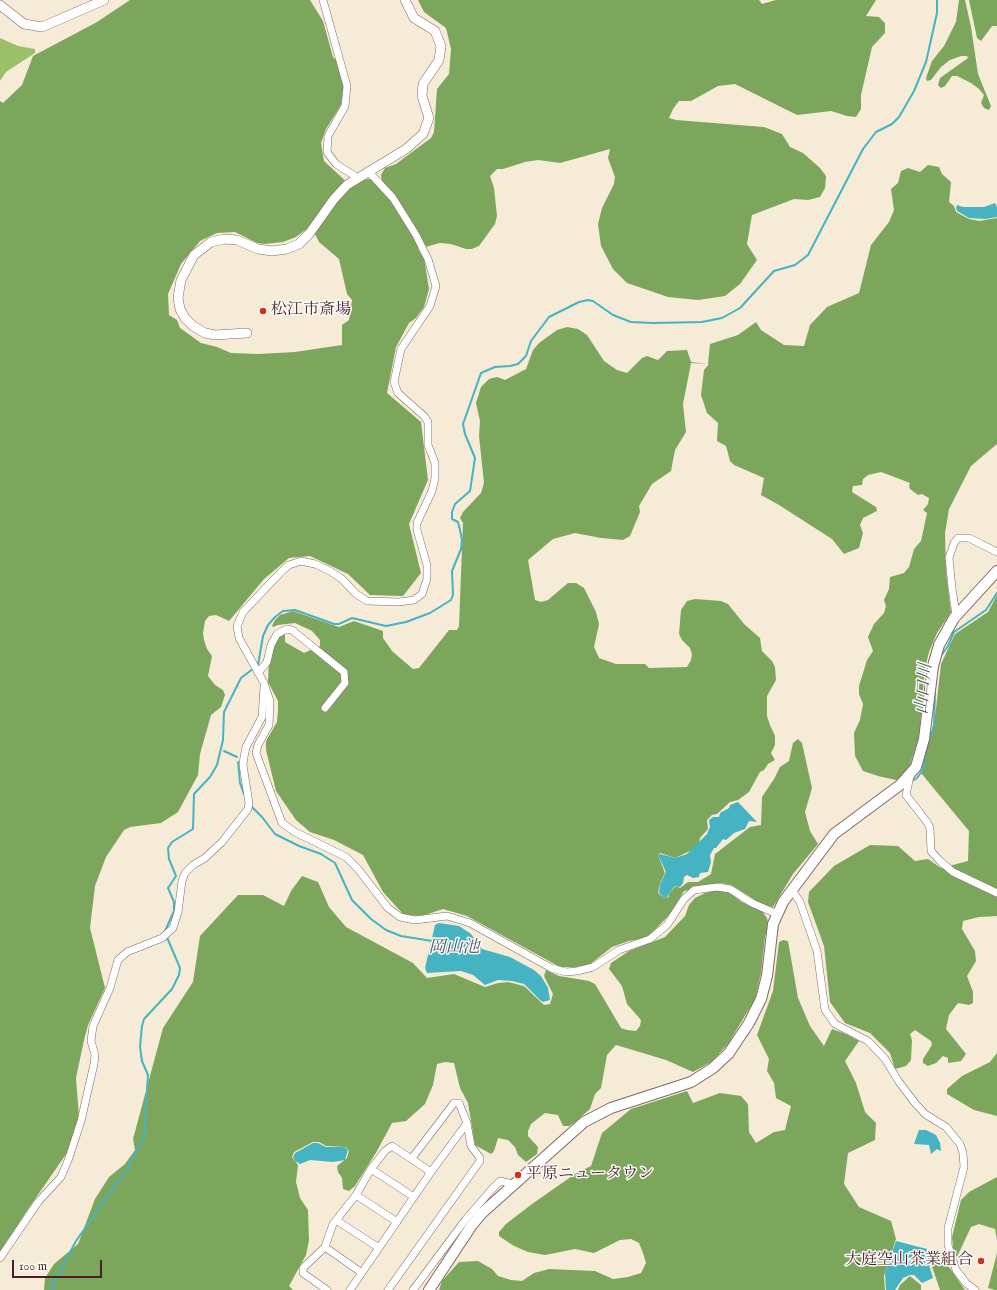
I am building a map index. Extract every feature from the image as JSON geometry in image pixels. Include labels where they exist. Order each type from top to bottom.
[{"type":"main road","points":[[429,1290],[472,1225],[513,1184],[573,1130],[593,1116],[611,1108],[691,1082],[721,1061],[749,1023],[761,999],[767,976],[771,937],[777,914],[792,890],[834,834],[910,775],[916,767],[922,749],[927,705],[936,654],[946,630],[956,614],[997,570]]},
{"type":"street","points":[[0,5],[24,24],[34,27],[42,27],[104,0]]},
{"type":"street","points":[[323,0],[347,86],[345,106],[328,136],[327,152],[336,164],[358,178]]},
{"type":"street","points":[[247,333],[215,335],[205,333],[193,326],[185,318],[180,309],[179,289],[181,280],[194,255],[211,242],[224,239],[237,240],[264,250],[280,251],[293,247],[309,234],[340,192],[368,171],[419,139],[428,123],[428,113],[422,96],[423,84],[438,60],[442,46],[435,31],[414,18],[405,0]]},
{"type":"street","points":[[368,171],[393,198],[416,235],[428,259],[436,286],[430,306],[401,349],[394,382],[398,393],[424,416],[428,422],[428,446],[435,463],[435,478],[432,491],[417,523],[417,530],[427,565],[426,584],[422,594],[414,600],[399,602],[367,601],[356,594],[342,579],[330,571],[308,562],[294,562],[282,571],[243,612],[237,626],[239,638],[264,683],[270,701],[270,717],[267,731],[258,745],[256,753],[282,823],[295,832],[346,857],[358,869],[388,908],[400,917],[407,920],[415,920],[447,916],[470,923],[551,968],[571,972],[593,967],[619,950],[650,939],[667,925],[684,899],[694,890],[717,887],[730,889],[752,903],[777,914]]},
{"type":"street","points":[[956,614],[952,588],[950,558],[954,543],[958,538],[969,538],[997,552]]},
{"type":"street","points":[[257,670],[267,662],[271,645],[277,634],[287,629],[292,630],[344,672],[345,683],[325,708]]},
{"type":"street","points":[[0,1258],[38,1202],[61,1177],[69,1158],[81,1121],[94,1064],[95,1055],[91,1041],[93,1026],[110,988],[118,960],[127,952],[166,935],[173,928],[178,912],[182,881],[185,872],[205,858],[222,842],[248,809],[249,797],[243,765],[244,757],[246,747],[262,717],[264,683]]},
{"type":"street","points":[[910,775],[906,795],[930,828],[931,851],[953,872],[997,892]]},
{"type":"street","points":[[792,890],[800,902],[815,945],[825,1010],[835,1024],[868,1041],[885,1059],[914,1103],[925,1114],[946,1127],[960,1144],[963,1152],[964,1167],[948,1228],[948,1245],[956,1270],[966,1283],[975,1290]]},
{"type":"street","points":[[388,1290],[478,1163],[480,1158],[471,1146],[467,1123],[461,1104],[457,1102],[454,1104],[412,1158]]},
{"type":"street","points":[[350,1290],[431,1172],[467,1123]]},
{"type":"street","points":[[327,1290],[303,1273],[303,1268],[325,1247],[332,1224],[356,1195],[371,1169],[390,1146],[412,1158],[431,1172]]},
{"type":"street","points":[[371,1169],[414,1197]]},
{"type":"street","points":[[413,1290],[466,1219],[500,1180],[513,1184]]},
{"type":"street","points":[[356,1195],[396,1222]]},
{"type":"street","points":[[336,1220],[379,1248]]},
{"type":"street","points":[[325,1247],[362,1273]]},
{"type":"green space","points":[[130,0],[310,0],[323,21],[333,57],[338,62],[344,87],[341,105],[326,129],[321,143],[324,161],[352,187],[360,180],[370,179],[378,184],[382,182],[381,175],[385,168],[396,164],[431,138],[434,132],[437,89],[449,74],[451,49],[446,28],[424,12],[418,0],[759,0],[762,4],[776,0],[876,0],[866,16],[879,17],[885,23],[885,33],[872,47],[861,95],[861,109],[856,117],[831,111],[797,115],[735,84],[718,86],[691,101],[679,101],[673,109],[669,118],[676,120],[764,127],[782,134],[790,147],[803,153],[820,168],[826,176],[825,188],[820,197],[808,200],[794,199],[752,215],[747,244],[757,260],[740,284],[725,296],[698,300],[668,297],[627,283],[613,269],[601,246],[598,224],[602,208],[614,184],[615,177],[608,158],[610,149],[560,163],[538,160],[525,162],[503,169],[497,169],[490,176],[494,188],[497,216],[495,224],[479,246],[472,249],[466,249],[451,244],[440,243],[418,249],[424,258],[429,289],[424,307],[416,318],[409,323],[396,347],[387,393],[421,422],[428,480],[409,524],[421,573],[403,596],[370,595],[348,574],[310,556],[289,558],[264,579],[229,621],[216,615],[209,616],[205,621],[203,633],[204,640],[207,649],[212,656],[208,676],[215,685],[223,690],[225,695],[221,707],[211,715],[200,754],[198,775],[178,812],[161,823],[130,827],[124,830],[106,857],[95,886],[90,928],[105,988],[88,1025],[76,1078],[79,1118],[69,1150],[28,1209],[0,1253],[0,101],[3,103],[22,85],[33,56],[97,22]],"holes":[[[311,226],[319,242],[339,259],[347,294],[352,300],[349,320],[342,325],[342,345],[295,352],[259,354],[231,353],[217,347],[201,343],[180,328],[177,320],[169,315],[168,294],[181,264],[200,241],[217,233],[235,232],[257,243],[265,244],[283,242],[296,237]]]},
{"type":"green space","points":[[959,0],[965,0],[971,27],[978,74],[991,106],[989,110],[984,108],[981,103],[984,95],[979,89],[957,76],[952,76],[945,86],[941,88],[938,85],[940,78],[968,58],[967,56],[961,56],[950,60],[941,67],[931,80],[927,81],[926,78],[932,61],[944,46],[956,22]]},
{"type":"green space","points":[[969,0],[997,0],[997,26],[992,26],[981,41],[977,38]]},
{"type":"green space","points":[[0,38],[18,46],[35,49],[35,53],[6,72],[0,81]]},
{"type":"green space","points":[[928,165],[939,167],[942,174],[951,182],[949,202],[954,206],[956,212],[969,219],[979,221],[997,218],[997,444],[971,466],[949,509],[945,533],[946,572],[951,612],[937,633],[929,652],[925,668],[919,736],[908,771],[896,780],[863,771],[855,756],[854,733],[860,720],[863,704],[859,694],[859,686],[867,660],[873,651],[868,637],[874,624],[884,613],[886,606],[884,600],[889,589],[890,577],[904,573],[909,567],[914,549],[921,541],[927,513],[923,510],[928,504],[929,498],[922,494],[918,495],[910,489],[910,483],[897,478],[881,472],[868,475],[863,479],[862,485],[853,486],[852,492],[876,507],[877,511],[863,518],[860,525],[863,533],[859,548],[844,554],[832,539],[761,495],[764,478],[734,465],[730,461],[726,446],[717,441],[718,423],[707,413],[701,395],[704,370],[708,364],[710,344],[738,335],[756,322],[761,330],[784,345],[804,346],[810,325],[827,307],[859,293],[871,245],[889,222],[894,210],[891,189],[898,183],[901,171],[908,168],[920,172]]},
{"type":"green space","points":[[567,327],[578,329],[587,335],[604,361],[617,370],[627,373],[642,358],[647,356],[658,360],[667,351],[687,350],[691,362],[707,364],[691,363],[683,404],[686,432],[675,450],[671,471],[652,484],[639,506],[640,512],[630,536],[623,540],[575,533],[553,539],[528,560],[535,600],[541,602],[548,600],[568,583],[576,583],[584,588],[596,612],[599,624],[594,647],[599,658],[616,664],[645,664],[649,668],[687,667],[691,660],[692,654],[690,648],[682,640],[679,634],[681,610],[687,601],[695,599],[721,601],[728,604],[744,624],[760,638],[762,651],[772,661],[775,667],[776,680],[767,696],[767,716],[775,736],[775,745],[771,753],[775,760],[768,764],[764,770],[760,772],[749,792],[738,800],[730,802],[717,814],[712,815],[707,820],[708,829],[700,838],[699,843],[692,850],[675,858],[660,853],[658,855],[665,873],[660,883],[658,893],[665,898],[669,897],[669,893],[676,886],[680,888],[688,882],[698,882],[711,874],[715,854],[750,827],[761,825],[762,797],[780,767],[789,761],[793,743],[798,739],[802,743],[812,788],[805,812],[810,831],[818,844],[793,874],[773,907],[763,905],[731,885],[720,883],[684,891],[671,913],[647,938],[629,941],[612,947],[589,965],[560,967],[467,916],[443,909],[422,916],[404,915],[383,892],[363,855],[334,840],[310,832],[296,820],[276,791],[266,750],[266,741],[277,722],[278,710],[278,701],[268,682],[269,659],[274,641],[281,633],[285,633],[285,642],[304,653],[320,646],[320,640],[312,631],[295,623],[273,627],[272,626],[275,620],[280,615],[293,611],[339,627],[354,621],[383,631],[383,638],[392,651],[413,669],[419,668],[449,630],[457,630],[459,626],[463,523],[460,518],[463,512],[481,493],[484,483],[479,436],[480,421],[476,403],[481,387],[489,379],[497,377],[505,380],[526,369],[533,350],[539,343],[557,330]]},
{"type":"green space","points":[[997,595],[997,916],[979,917],[963,921],[962,929],[975,951],[976,961],[967,976],[973,992],[973,1003],[969,1005],[958,1003],[949,1015],[946,1029],[966,1054],[961,1061],[948,1063],[948,1058],[943,1056],[936,1063],[928,1066],[923,1063],[923,1059],[932,1045],[931,1041],[915,1030],[910,1034],[912,1040],[911,1060],[906,1066],[895,1069],[890,1053],[870,1033],[845,1023],[830,1002],[824,946],[808,902],[809,892],[834,866],[870,845],[898,846],[915,861],[928,859],[941,868],[968,861],[969,831],[921,773],[935,717],[941,664],[955,634],[988,612]]},
{"type":"green space","points":[[302,876],[318,882],[329,907],[346,927],[413,963],[427,978],[454,974],[485,987],[508,982],[524,986],[544,1005],[550,1004],[553,994],[544,976],[546,970],[559,976],[589,981],[595,984],[621,1028],[636,1031],[640,1026],[641,1020],[627,1004],[622,986],[609,969],[611,963],[629,951],[665,937],[685,916],[689,905],[695,898],[716,890],[729,892],[742,902],[762,911],[767,918],[769,926],[765,936],[761,973],[755,999],[728,1044],[711,1062],[693,1072],[666,1060],[616,1045],[607,1055],[601,1088],[595,1094],[590,1109],[569,1126],[563,1126],[558,1115],[545,1113],[531,1124],[528,1131],[528,1136],[538,1147],[537,1154],[526,1162],[518,1155],[515,1147],[508,1140],[498,1138],[494,1151],[491,1154],[475,1145],[468,1103],[460,1088],[454,1063],[445,1062],[437,1064],[433,1085],[425,1104],[406,1121],[392,1123],[377,1151],[355,1186],[349,1191],[343,1189],[342,1178],[338,1172],[337,1166],[347,1158],[349,1151],[346,1147],[326,1146],[319,1142],[313,1142],[294,1152],[292,1157],[298,1165],[296,1182],[300,1198],[308,1210],[309,1240],[306,1255],[289,1286],[293,1290],[44,1290],[45,1278],[54,1264],[78,1244],[95,1199],[109,1177],[125,1164],[135,1150],[133,1139],[163,1028],[193,982],[200,936],[238,895],[263,895],[284,906],[291,891]]},
{"type":"green space","points":[[783,940],[788,941],[798,998],[810,1026],[824,1046],[832,1029],[859,1041],[845,1061],[856,1083],[865,1112],[876,1123],[875,1140],[848,1153],[844,1184],[859,1207],[891,1221],[896,1239],[884,1276],[885,1290],[439,1290],[442,1281],[459,1262],[478,1261],[492,1269],[498,1276],[511,1280],[522,1281],[534,1273],[549,1269],[595,1271],[613,1279],[641,1273],[646,1263],[639,1243],[631,1239],[620,1240],[594,1253],[575,1249],[545,1255],[528,1252],[514,1246],[499,1236],[499,1232],[506,1224],[532,1204],[575,1174],[591,1166],[602,1133],[631,1109],[687,1091],[693,1103],[720,1093],[741,1096],[748,1104],[749,1132],[756,1143],[774,1132],[785,1130],[791,1106],[776,1098],[774,1083],[767,1071],[769,1059],[757,1035],[773,991],[779,942]]},
{"type":"green space","points":[[997,1053],[997,1116],[974,1110],[947,1094],[947,1089],[962,1076],[990,1062]]},
{"type":"green space","points":[[997,1177],[997,1240],[995,1229],[979,1224],[971,1227],[957,1257],[954,1257],[952,1237],[961,1200],[969,1192]]},
{"type":"green space","points":[[936,1251],[945,1253],[947,1264],[965,1290],[940,1290],[928,1255]]},
{"type":"green space","points":[[997,1253],[997,1290],[995,1290],[988,1288]]},
{"type":"green space","points":[[910,1276],[921,1285],[921,1290],[898,1290],[900,1285]]},
{"type":"water","points":[[995,203],[997,207],[997,217],[986,219],[969,218],[957,211],[956,208],[957,205],[963,207],[984,207]]},
{"type":"water","points":[[738,802],[757,822],[749,821],[745,829],[734,833],[726,840],[723,839],[716,848],[714,848],[710,855],[711,862],[708,872],[700,873],[699,877],[693,878],[687,875],[684,877],[683,883],[680,887],[675,886],[669,893],[668,897],[665,898],[659,893],[660,884],[666,872],[658,855],[660,854],[675,858],[687,854],[707,834],[710,827],[709,820],[713,817],[719,817],[720,813],[729,808],[730,805]]},
{"type":"water","name":"岡山池","points":[[439,923],[459,926],[471,934],[482,949],[510,957],[534,970],[541,976],[548,988],[550,1000],[543,1002],[524,984],[512,981],[498,980],[485,985],[473,975],[461,971],[427,973],[425,968],[435,925]]},
{"type":"water","points":[[919,1130],[926,1130],[936,1135],[940,1143],[941,1151],[937,1149],[931,1154],[929,1145],[914,1144]]},
{"type":"water","points":[[313,1143],[318,1143],[326,1147],[345,1147],[348,1150],[345,1160],[333,1162],[310,1160],[300,1164],[295,1161],[293,1157],[295,1153]]},
{"type":"water","points":[[896,1241],[927,1249],[927,1258],[933,1278],[922,1283],[914,1275],[910,1275],[903,1278],[895,1290],[886,1290],[885,1273]]},
{"type":"waterway","points":[[165,931],[174,911],[174,902],[168,888],[176,876],[169,859],[168,848],[172,842],[193,829],[194,794],[210,777],[217,765],[223,740],[224,712],[241,678],[258,665],[263,636],[268,625],[283,611],[295,610],[334,624],[339,624],[352,618],[386,626],[406,622],[430,613],[451,600],[453,595],[452,571],[461,549],[462,540],[458,522],[452,519],[452,512],[455,504],[470,491],[475,458],[465,434],[463,424],[481,373],[495,367],[518,364],[526,356],[531,341],[549,317],[579,302],[588,300],[593,301],[613,315],[631,322],[702,322],[722,318],[740,308],[774,271],[795,265],[808,255],[863,149],[876,132],[892,124],[899,117],[914,91],[926,62],[937,13],[937,0]]},
{"type":"waterway","name":"山口川","points":[[940,657],[948,646],[954,632],[986,610],[997,593]]},
{"type":"waterway","name":"山口川","points":[[912,781],[917,778],[923,770],[928,742],[934,728],[935,690]]},
{"type":"waterway","points":[[224,751],[237,757]]},
{"type":"waterway","points":[[238,762],[240,783],[244,794]]},
{"type":"waterway","points":[[252,807],[275,834],[299,846],[321,854],[335,863],[352,900],[371,919],[386,930],[401,936],[432,941]]},
{"type":"waterway","points":[[50,1290],[76,1241],[128,1167],[144,1137],[148,1075],[142,1061],[140,1047],[142,1026],[144,1019],[172,989],[179,975],[180,968],[166,935]]},
{"type":"place","name":"松江市斎場","points":[[263,311]]},
{"type":"place","name":"平原ニュータウン","points":[[518,1175]]},
{"type":"place","name":"大庭空山茶業組合","points":[[981,1261]]}]
